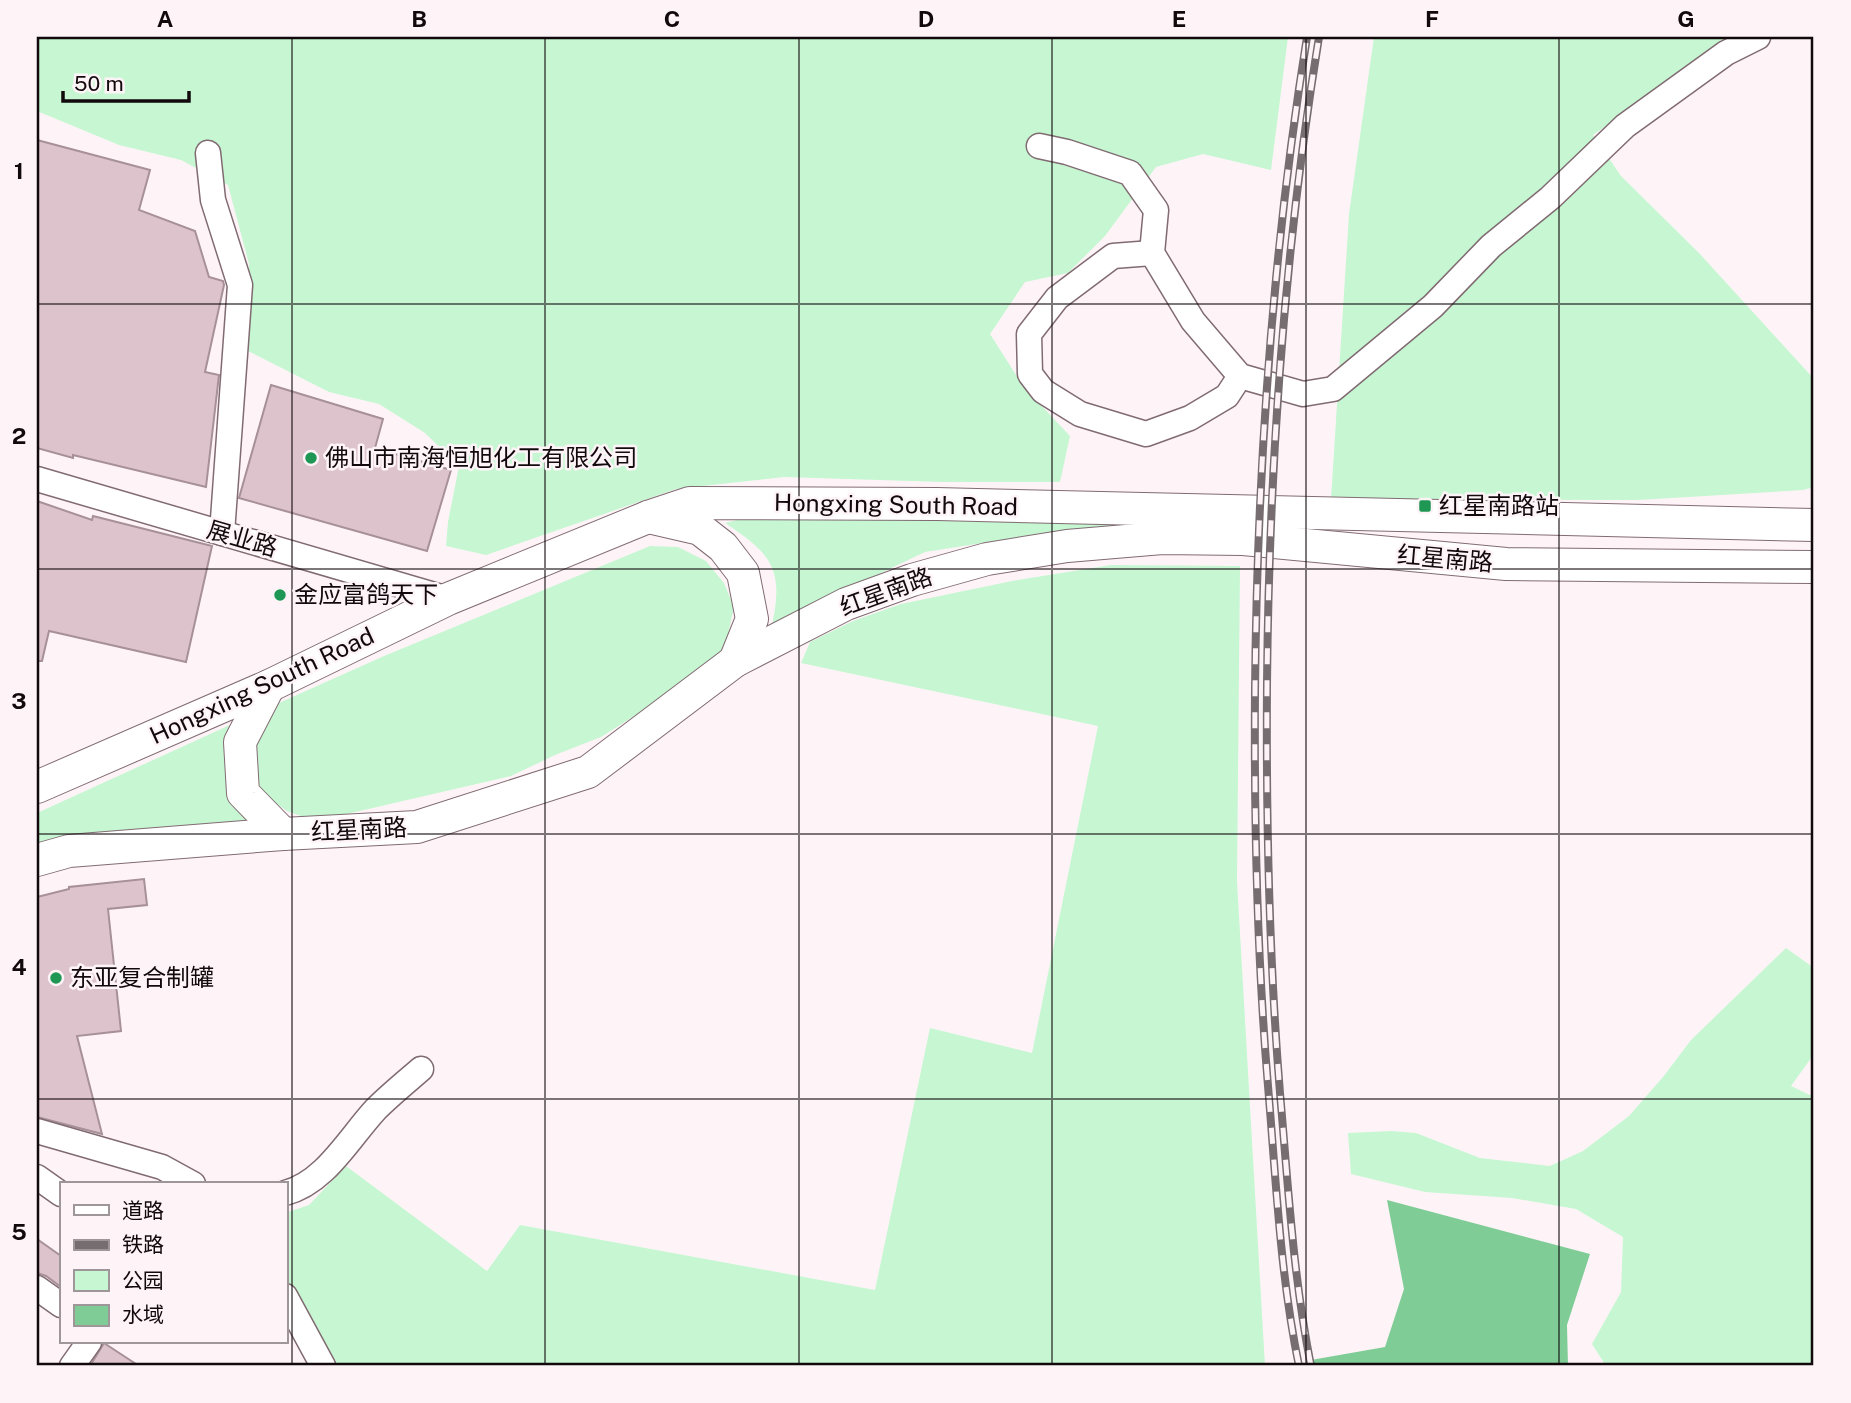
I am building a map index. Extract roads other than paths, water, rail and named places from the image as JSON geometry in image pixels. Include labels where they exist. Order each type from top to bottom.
[{"type":"main road","name":"Hongxing South Road","points":[[37,787],[269,686],[448,599],[648,517],[690,503],[937,504],[1814,525]]},
{"type":"main road","points":[[1745,524],[1814,514]]},
{"type":"main road","points":[[648,517],[700,529],[723,547],[743,573],[752,619],[735,661]]},
{"type":"main road","name":"红星南路","points":[[37,860],[69,851],[283,834],[417,827],[588,772],[735,661],[846,604],[912,580],[987,559],[1067,546],[1162,538],[1243,539],[1506,564],[1806,569]]},
{"type":"main road","points":[[269,686],[240,742],[243,793],[283,834]]},
{"type":"street","points":[[1039,146],[1068,152],[1130,173],[1156,210],[1152,253],[1193,321],[1240,376],[1303,394],[1333,389],[1433,306],[1491,246],[1550,198],[1625,126],[1726,53],[1758,37]]},
{"type":"street","points":[[208,153],[213,200],[240,285],[222,533]]},
{"type":"street","points":[[1152,253],[1113,256],[1057,298],[1029,334],[1030,374],[1043,391],[1080,414],[1146,434],[1190,418],[1227,396],[1240,376]]},
{"type":"street","name":"展业路","points":[[37,479],[448,599]]},
{"type":"street","points":[[287,1193],[296,1191],[319,1175],[377,1108],[421,1069]]},
{"type":"street","points":[[37,1130],[162,1167],[188,1182]]},
{"type":"street","points":[[37,1177],[60,1193]]},
{"type":"street","points":[[37,1288],[60,1304]]},
{"type":"street","points":[[287,1300],[323,1366]]},
{"type":"street","points":[[72,1366],[88,1344]]},
{"type":"water","points":[[1387,1200],[1590,1254],[1567,1325],[1568,1366],[1309,1366],[1311,1360],[1385,1347],[1404,1289]]},
{"type":"railway","points":[[1299,1366],[1283,1262],[1264,1037],[1257,889],[1255,691],[1259,527],[1269,363],[1284,200],[1307,37]]},
{"type":"railway","points":[[1311,1366],[1295,1264],[1276,1042],[1269,889],[1267,684],[1271,521],[1281,359],[1296,198],[1319,37]]},
{"type":"place","name":"佛山市南海恒旭化工有限公司","points":[[311,458]]},
{"type":"place","name":"红星南路站","points":[[1425,506]]},
{"type":"place","name":"金应富鸽天下","points":[[280,595]]},
{"type":"place","name":"东亚复合制罐","points":[[56,978]]}]
